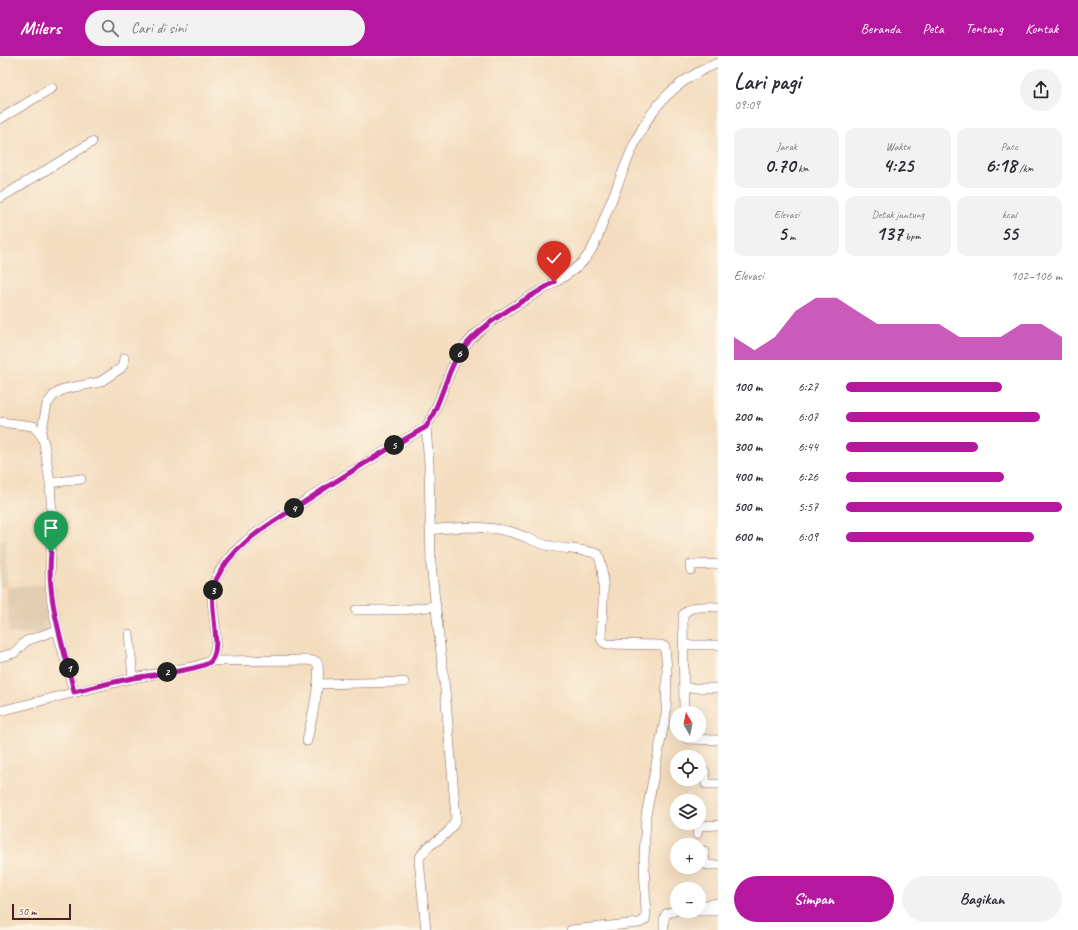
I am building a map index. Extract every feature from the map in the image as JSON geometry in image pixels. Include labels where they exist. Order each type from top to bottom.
[{"type":"street","points":[[210,661],[216,647],[212,592],[221,570],[233,554],[243,543],[349,471],[426,427],[432,418],[450,369],[464,346],[489,324],[566,276],[585,258],[602,228],[637,135],[652,111],[676,86],[699,72],[718,63]]},
{"type":"street","points":[[0,119],[52,88]]},
{"type":"street","points":[[0,198],[92,142]]},
{"type":"street","points":[[74,692],[57,630],[50,583],[52,515],[50,483],[41,434],[47,404],[54,395],[64,389],[100,382],[121,368],[124,358]]},
{"type":"street","points":[[0,422],[34,426],[41,434]]},
{"type":"street","points":[[426,427],[429,464],[431,564],[446,698],[456,817],[454,826],[451,830],[422,852],[419,860],[426,930]]},
{"type":"street","points":[[50,483],[81,479]]},
{"type":"street","points":[[430,530],[453,527],[489,528],[507,531],[540,544],[580,549],[598,554],[601,560],[603,591],[601,638],[603,642],[607,644],[661,645],[665,647],[667,676],[666,714],[646,815],[644,853],[645,920],[639,923],[571,930]]},
{"type":"street","points":[[691,570],[690,565],[718,564]]},
{"type":"street","points":[[356,610],[403,610],[436,606]]},
{"type":"street","points":[[684,706],[683,615],[686,610],[693,607],[718,607]]},
{"type":"street","points":[[0,657],[14,653],[26,641],[57,630]]},
{"type":"street","points":[[129,634],[133,678]]},
{"type":"street","points":[[684,645],[718,645]]},
{"type":"street","points":[[0,708],[133,678],[198,666],[210,661],[314,661],[318,663],[317,684],[307,741]]},
{"type":"street","points":[[317,684],[404,682]]},
{"type":"street","points":[[684,688],[718,688]]},
{"type":"street","points":[[706,740],[718,740]]},
{"type":"street","points":[[706,784],[718,784]]},
{"type":"street","points":[[697,834],[698,827],[718,825]]},
{"type":"street","points":[[706,864],[718,866]]},
{"type":"street","points":[[706,905],[718,903]]},
{"type":"street","points":[[706,911],[718,911]]},
{"type":"street","points":[[664,930],[664,919],[666,914],[670,913]]},
{"type":"shaded area","points":[[6,539],[7,586],[0,587],[0,540]]},
{"type":"shaded area","points":[[44,585],[47,633],[9,634],[7,587]]},
{"type":"route","points":[[51,552],[50,583],[52,603],[57,630],[74,692],[133,678],[205,665],[214,655],[216,647],[212,607],[212,592],[215,581],[221,570],[243,543],[349,471],[426,427],[432,418],[450,369],[464,346],[489,324],[554,282]]}]
